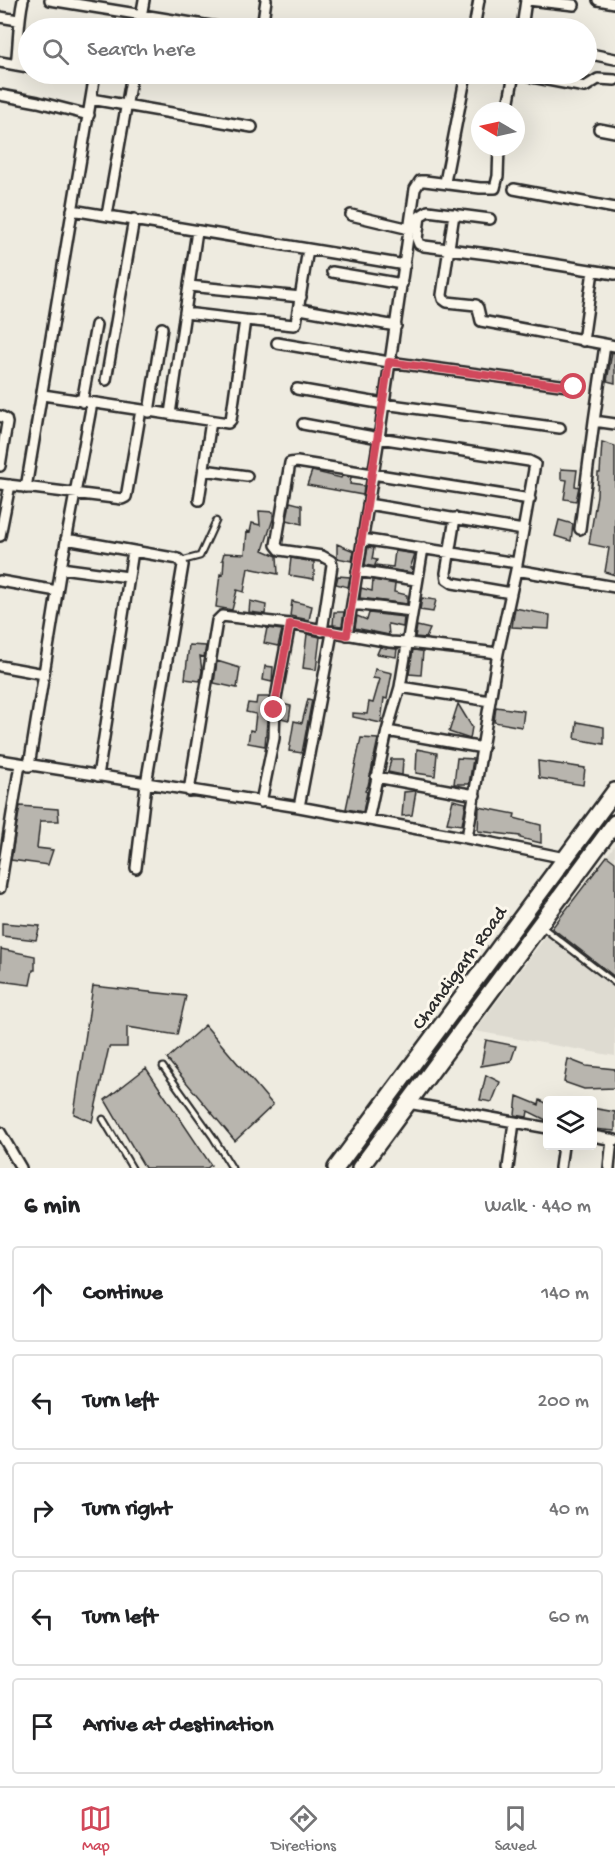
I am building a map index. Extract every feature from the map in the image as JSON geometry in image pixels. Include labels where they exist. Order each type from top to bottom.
[{"type":"main road","name":"Chandigarh Road","points":[[336,1168],[615,791]]},
{"type":"main road","name":"Chandigarh Road","points":[[360,1168],[614,825]]},
{"type":"street","points":[[18,18],[23,0]]},
{"type":"street","points":[[50,0],[161,18]]},
{"type":"street","points":[[141,18],[144,0]]},
{"type":"street","points":[[263,18],[266,0]]},
{"type":"street","points":[[476,18],[479,0]]},
{"type":"street","points":[[524,18],[527,0],[574,6]]},
{"type":"street","points":[[598,0],[615,3]]},
{"type":"street","points":[[0,17],[18,20]]},
{"type":"street","points":[[597,55],[615,59]]},
{"type":"street","points":[[0,62],[16,65],[18,60]]},
{"type":"street","points":[[597,80],[615,80]]},
{"type":"street","points":[[26,488],[94,84]]},
{"type":"street","points":[[107,215],[131,84]]},
{"type":"street","points":[[445,182],[464,84]]},
{"type":"street","points":[[509,102],[512,84]]},
{"type":"street","points":[[569,84],[585,87],[590,84]]},
{"type":"street","points":[[0,95],[89,115]]},
{"type":"street","points":[[91,99],[252,127]]},
{"type":"street","points":[[600,129],[615,132]]},
{"type":"street","points":[[347,635],[417,184],[420,181],[445,182],[495,188],[499,156]]},
{"type":"street","points":[[514,189],[615,208]]},
{"type":"street","points":[[72,210],[405,265]]},
{"type":"street","points":[[490,219],[423,212],[420,216],[417,239],[419,244],[424,246],[615,274]]},
{"type":"street","points":[[454,214],[443,299],[447,302],[476,305],[481,321],[610,346],[594,421],[580,529]]},
{"type":"street","points":[[351,215],[410,229]]},
{"type":"street","points":[[106,380],[134,219]]},
{"type":"street","points":[[170,414],[197,231]]},
{"type":"street","points":[[185,313],[294,325],[300,309],[308,249]]},
{"type":"street","points":[[583,341],[593,271]]},
{"type":"street","points":[[332,272],[402,284]]},
{"type":"street","points":[[189,286],[301,297]]},
{"type":"street","points":[[300,309],[396,326]]},
{"type":"street","points":[[43,395],[226,423],[231,420],[245,320]]},
{"type":"street","points":[[0,888],[44,674],[75,494],[96,325]]},
{"type":"street","points":[[0,536],[5,485],[117,499],[126,496],[162,327]]},
{"type":"street","points":[[277,343],[389,362],[574,387]]},
{"type":"street","points":[[297,389],[384,404],[560,428]]},
{"type":"street","points":[[0,416],[6,419],[7,423],[0,466]]},
{"type":"street","points":[[199,500],[212,421]]},
{"type":"street","points":[[594,421],[615,424]]},
{"type":"street","points":[[303,423],[379,438],[532,462],[535,466],[498,653],[467,838]]},
{"type":"street","points":[[322,631],[331,561],[322,556],[280,550],[276,545],[290,463],[297,462],[530,499]]},
{"type":"street","points":[[204,470],[248,477]]},
{"type":"street","points":[[368,504],[523,530]]},
{"type":"street","points":[[455,518],[447,579],[453,583],[511,592]]},
{"type":"street","points":[[66,539],[173,558],[181,561],[183,568],[146,784],[136,868]]},
{"type":"street","points":[[362,539],[450,552],[615,587]]},
{"type":"street","points":[[368,820],[387,731],[400,687],[423,548]]},
{"type":"street","points":[[98,776],[133,550]]},
{"type":"street","points":[[61,568],[128,578]]},
{"type":"street","points":[[357,570],[416,580]]},
{"type":"street","points":[[0,581],[57,591]]},
{"type":"street","points":[[352,604],[412,611]]},
{"type":"street","points":[[189,791],[219,617],[290,624],[390,642],[498,653]]},
{"type":"street","points":[[261,802],[274,738],[274,703],[290,624]]},
{"type":"street","points":[[299,807],[332,633]]},
{"type":"street","points":[[0,666],[44,674]]},
{"type":"street","points":[[400,687],[490,701]]},
{"type":"street","points":[[387,731],[483,748]]},
{"type":"street","points":[[0,760],[299,807],[565,858]]},
{"type":"street","points":[[376,777],[475,795]]},
{"type":"street","points":[[408,1104],[543,1127]]},
{"type":"street","points":[[508,1168],[514,1122]]},
{"type":"street","points":[[0,1134],[21,1168]]},
{"type":"street","points":[[597,1137],[614,1140],[609,1168]]},
{"type":"street","points":[[560,1168],[562,1150]]},
{"type":"lane","points":[[181,561],[200,556],[216,521]]},
{"type":"lane","points":[[540,925],[615,983]]},
{"type":"lane","points":[[163,1067],[232,1168]]},
{"type":"lane","points":[[103,1119],[132,1168]]},
{"type":"shaded area","points":[[615,845],[615,1056],[475,1031],[552,928]]},
{"type":"building","points":[[612,352],[615,353],[615,383],[607,381]]},
{"type":"building","points":[[602,442],[615,446],[615,575],[605,572],[609,548],[589,544],[598,473],[600,473]]},
{"type":"building","points":[[561,469],[577,470],[575,486],[579,487],[576,501],[564,499],[567,480],[561,479]]},
{"type":"building","points":[[312,471],[341,478],[342,476],[351,477],[350,484],[364,486],[363,495],[307,485]]},
{"type":"building","points":[[290,502],[302,505],[302,524],[287,520]]},
{"type":"building","points":[[259,511],[273,512],[263,550],[277,556],[278,574],[248,568],[244,592],[237,590],[232,610],[216,607],[220,574],[223,575],[224,553],[245,554],[247,531],[250,532],[252,523],[260,525]]},
{"type":"building","points":[[559,520],[573,524],[571,541],[555,536]]},
{"type":"building","points":[[337,544],[354,551],[352,561],[337,558]]},
{"type":"building","points":[[368,547],[374,548],[372,559],[377,560],[375,565],[393,567],[395,551],[415,554],[410,568],[413,568],[412,573],[365,565]]},
{"type":"building","points":[[291,558],[314,562],[314,579],[289,575]]},
{"type":"building","points":[[338,576],[350,577],[348,587],[336,584]]},
{"type":"building","points":[[373,580],[395,584],[394,592],[407,595],[407,604],[360,598],[361,588],[372,591]]},
{"type":"building","points":[[422,598],[436,600],[433,612],[420,610]]},
{"type":"building","points":[[250,601],[266,605],[265,614],[249,612]]},
{"type":"building","points":[[292,601],[312,606],[309,620],[290,616]]},
{"type":"building","points":[[515,608],[550,615],[549,629],[512,627]]},
{"type":"building","points":[[334,612],[344,612],[342,626],[333,625]]},
{"type":"building","points":[[369,613],[404,617],[403,627],[388,624],[389,635],[355,628],[357,616],[367,620]]},
{"type":"building","points":[[417,626],[430,629],[426,638],[415,637]]},
{"type":"building","points":[[267,628],[282,630],[278,646],[264,643]]},
{"type":"building","points":[[307,634],[320,637],[316,670],[303,668]]},
{"type":"building","points":[[189,645],[206,646],[204,657],[200,656],[202,671],[200,681],[185,679]]},
{"type":"building","points":[[380,647],[397,649],[396,657],[377,654]]},
{"type":"building","points":[[413,650],[423,651],[421,675],[409,674]]},
{"type":"building","points":[[217,661],[240,668],[237,688],[214,683]]},
{"type":"building","points":[[265,666],[273,667],[272,682],[263,680]]},
{"type":"building","points":[[375,669],[392,673],[387,699],[384,698],[381,723],[353,717],[353,713],[367,714],[369,702],[373,703],[380,679],[373,678]]},
{"type":"building","points":[[257,697],[269,697],[265,746],[248,743],[250,730],[254,731],[256,714],[246,712],[248,703],[256,704]]},
{"type":"building","points":[[308,699],[312,700],[302,753],[289,751],[294,721],[302,723]]},
{"type":"building","points":[[282,704],[291,706],[289,720],[281,718]]},
{"type":"building","points":[[458,704],[472,727],[470,739],[449,732]]},
{"type":"building","points":[[496,707],[524,711],[522,727],[494,722]]},
{"type":"building","points":[[577,722],[604,727],[604,744],[575,739]]},
{"type":"building","points":[[361,738],[378,739],[365,791],[367,792],[363,812],[346,809]]},
{"type":"building","points":[[417,749],[437,753],[435,776],[416,773]]},
{"type":"building","points":[[457,758],[473,759],[469,784],[454,784]]},
{"type":"building","points":[[391,759],[403,759],[402,775],[388,772]]},
{"type":"building","points":[[538,761],[585,768],[583,785],[539,778]]},
{"type":"building","points":[[416,791],[412,815],[402,816],[404,792]]},
{"type":"building","points":[[453,800],[466,803],[462,825],[447,823]]},
{"type":"building","points":[[20,806],[58,809],[59,821],[40,821],[37,848],[53,850],[48,865],[11,860]]},
{"type":"building","points":[[479,807],[515,814],[514,818],[541,825],[541,843],[520,838],[520,836],[478,831]]},
{"type":"building","points":[[607,856],[615,862],[615,977],[552,928]]},
{"type":"building","points":[[2,923],[40,926],[36,940],[2,936]]},
{"type":"building","points":[[1,949],[35,956],[35,970],[33,970],[30,985],[0,981]]},
{"type":"building","points":[[93,986],[186,996],[177,1035],[127,1027],[127,1047],[109,1047],[92,1122],[74,1114]]},
{"type":"building","points":[[205,1025],[273,1105],[235,1141],[167,1059]]},
{"type":"building","points":[[486,1040],[516,1046],[511,1061],[481,1066]]},
{"type":"building","points":[[568,1059],[586,1066],[615,1069],[615,1088],[584,1089],[564,1082]]},
{"type":"building","points":[[146,1068],[211,1165],[207,1168],[145,1168],[105,1100]]},
{"type":"building","points":[[486,1075],[500,1082],[492,1102],[480,1100]]},
{"type":"building","points":[[517,1096],[539,1105],[540,1100],[543,1102],[543,1118],[528,1111],[527,1117],[515,1115]]},
{"type":"building","points":[[597,1109],[615,1112],[615,1131],[597,1129]]},
{"type":"route","points":[[274,710],[290,624],[347,635],[389,362],[574,387]]}]
